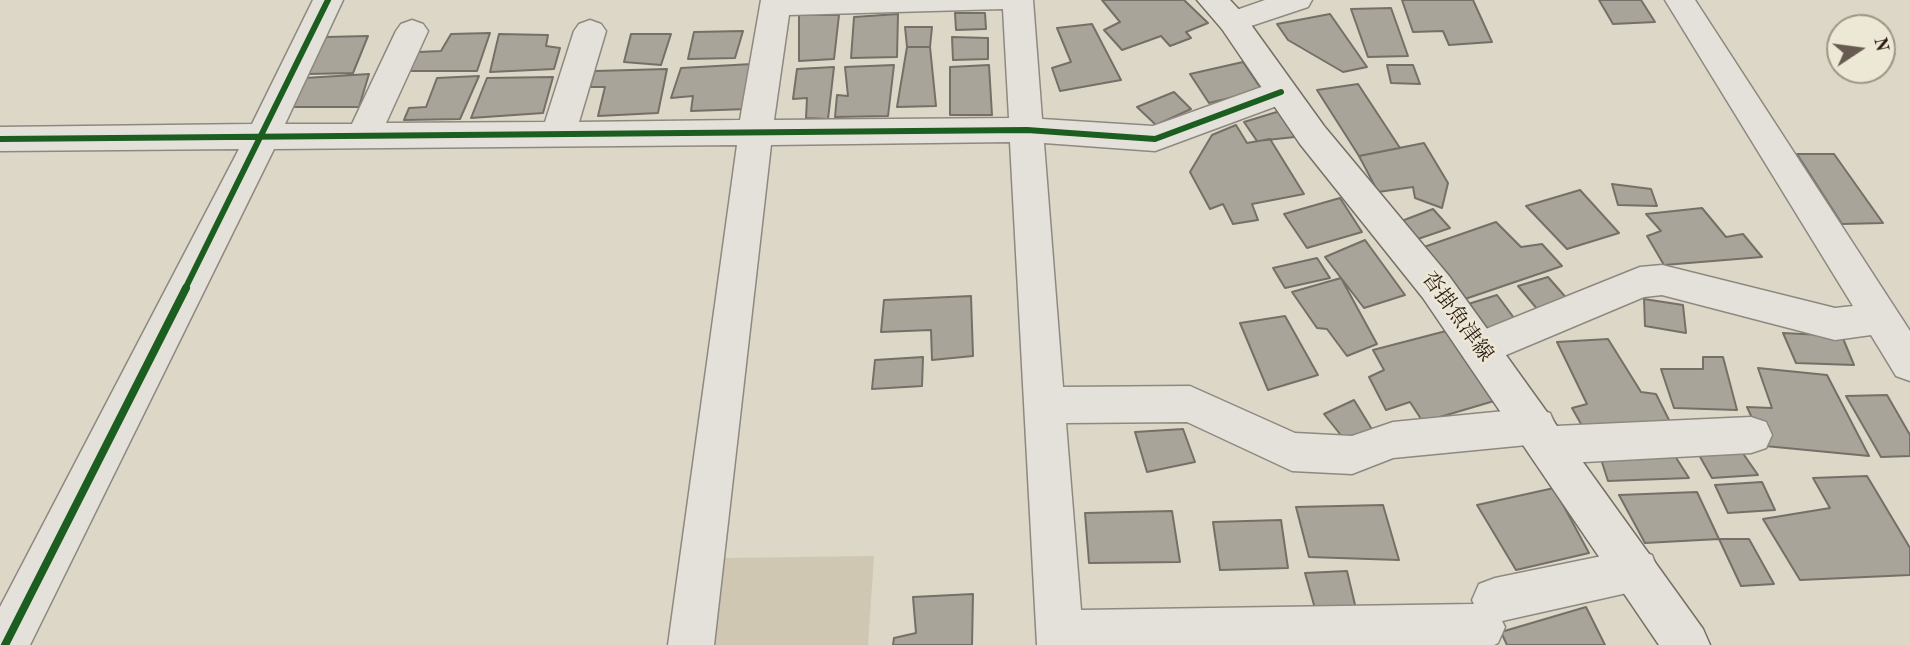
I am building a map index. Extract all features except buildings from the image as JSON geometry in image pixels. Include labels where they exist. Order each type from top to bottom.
[{"type":"street","points":[[5,645],[262,138],[328,0]]},
{"type":"street","points":[[691,645],[755,134],[776,2],[999,0]]},
{"type":"street","points":[[1017,0],[1060,639],[1488,614],[1636,570]]},
{"type":"street","points":[[1222,11],[1297,0]]},
{"type":"street","points":[[1681,0],[1910,364]]},
{"type":"street","name":"沓掛魚津線","points":[[1222,11],[1312,135],[1436,286],[1687,645]]},
{"type":"street","points":[[363,137],[412,30]]},
{"type":"street","points":[[558,135],[590,31]]},
{"type":"street","points":[[0,139],[1027,130],[1155,139],[1282,92]]},
{"type":"street","points":[[1480,349],[1640,282],[1651,281],[1662,281],[1835,324],[1881,318]]},
{"type":"street","points":[[1045,405],[1189,404],[1292,452],[1352,455],[1393,440],[1751,435]]},
{"type":"shaded area","points":[[874,556],[868,645],[714,645],[723,558]]},
{"type":"cycle path","points":[[5,645],[262,138],[328,0]]},
{"type":"cycle path","points":[[0,139],[1027,130],[1155,139],[1281,92]]}]
